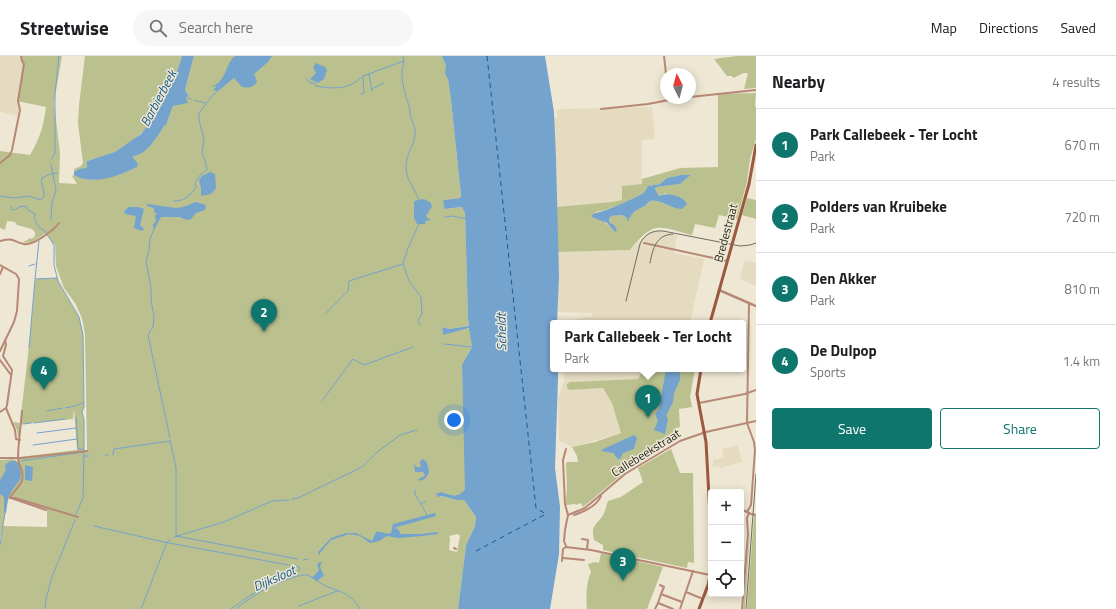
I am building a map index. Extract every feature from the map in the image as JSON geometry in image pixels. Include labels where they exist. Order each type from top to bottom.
[{"type":"main road","name":"Bredestraat","points":[[749,181],[756,145]]},
{"type":"main road","name":"Bredestraat","points":[[711,320],[756,153]]},
{"type":"main road","points":[[701,372],[697,394],[704,433],[710,489]]},
{"type":"main road","points":[[699,609],[708,585]]},
{"type":"street","points":[[0,164],[10,155],[12,150],[20,110],[18,101],[24,64],[22,61],[22,56]]},
{"type":"street","points":[[664,56],[665,68]]},
{"type":"street","points":[[696,96],[756,90]]},
{"type":"street","points":[[602,109],[648,104],[660,101]]},
{"type":"street","points":[[0,241],[12,239],[27,244],[36,241],[54,230],[59,223]]},
{"type":"street","points":[[644,243],[728,261]]},
{"type":"street","points":[[0,266],[16,274],[19,279],[17,311],[14,322],[0,350]]},
{"type":"street","points":[[0,274],[3,267]]},
{"type":"street","points":[[719,290],[756,306]]},
{"type":"street","points":[[742,609],[748,534],[747,518],[750,505],[756,447],[747,423],[749,303]]},
{"type":"street","points":[[0,412],[6,408],[9,401],[10,375],[12,370],[3,356],[6,345],[5,340]]},
{"type":"street","points":[[0,360],[10,375]]},
{"type":"street","points":[[698,404],[748,394],[756,390]]},
{"type":"street","points":[[6,408],[15,430],[16,439],[20,440]]},
{"type":"street","points":[[10,498],[23,479],[23,470],[18,458],[22,411]]},
{"type":"street","name":"Callebeekstraat","points":[[568,515],[585,508],[625,474],[684,439],[756,421]]},
{"type":"street","points":[[566,449],[563,460],[565,504],[568,515],[564,541],[566,547],[564,549],[562,559],[584,560]]},
{"type":"street","points":[[0,458],[18,458],[88,451]]},
{"type":"street","name":"Callebeekstraat","points":[[574,515],[586,510],[600,498],[601,494]]},
{"type":"street","points":[[10,498],[46,510]]},
{"type":"street","points":[[10,498],[15,498],[78,517]]},
{"type":"street","points":[[744,511],[756,515]]},
{"type":"street","points":[[582,539],[588,540],[587,549]]},
{"type":"street","points":[[566,547],[587,549],[693,571],[708,573]]},
{"type":"street","points":[[680,609],[693,571]]},
{"type":"street","points":[[655,609],[664,587],[660,585]]},
{"type":"street","points":[[686,592],[703,599]]},
{"type":"street","points":[[661,594],[682,602]]},
{"type":"street","points":[[658,603],[673,609]]},
{"type":"shaded area","points":[[0,56],[21,56],[23,65],[18,101],[21,101],[17,116],[0,112]]},
{"type":"shaded area","points":[[652,107],[655,139],[642,140],[642,184],[622,186],[622,200],[556,207],[545,118],[557,118],[557,110],[563,109]]},
{"type":"shaded area","points":[[653,230],[677,235],[674,253],[704,259],[691,320],[574,320],[592,317],[592,313],[557,312],[558,252],[630,250]]},
{"type":"shaded area","points":[[745,260],[756,263],[756,286],[740,279]]},
{"type":"shaded area","points":[[564,372],[641,372],[638,379],[570,382],[567,384],[570,390],[603,388],[612,403],[621,433],[572,447],[559,441],[558,399],[564,380]]},
{"type":"shaded area","points":[[738,445],[742,462],[720,468],[719,466],[713,467],[713,460],[724,458],[722,449]]},
{"type":"green space","points":[[21,56],[62,56],[54,103],[60,153],[59,183],[77,184],[72,176],[74,175],[82,178],[97,179],[113,176],[135,168],[135,162],[131,156],[138,155],[155,140],[166,125],[173,106],[185,99],[187,96],[185,90],[194,56],[442,56],[446,66],[451,100],[461,196],[460,198],[443,200],[444,209],[462,207],[465,213],[469,326],[449,329],[442,327],[443,334],[470,328],[472,347],[462,366],[466,486],[465,490],[458,495],[444,493],[438,497],[442,496],[456,500],[464,500],[476,517],[475,526],[466,545],[458,609],[0,609],[0,546],[3,526],[47,527],[47,509],[9,497],[0,539],[0,460],[14,459],[18,462],[20,457],[77,450],[74,409],[73,419],[20,423],[35,279],[57,278],[79,317],[83,335],[84,407],[82,412],[84,420],[84,450],[87,450],[85,334],[82,318],[75,303],[64,288],[56,266],[55,243],[54,245],[46,233],[32,242],[25,243],[24,241],[28,240],[29,238],[32,239],[35,236],[35,232],[32,229],[17,225],[15,222],[7,221],[5,230],[0,228],[0,151],[30,155],[41,132],[46,107],[17,101],[23,65]],"holes":[[[458,534],[460,536],[457,552],[449,550],[449,536]]]},
{"type":"green space","points":[[85,56],[182,56],[174,81],[170,82],[158,113],[143,131],[135,139],[117,151],[87,161],[85,169],[79,169],[74,172],[74,169],[81,166],[83,163],[78,123]]},
{"type":"green space","points":[[737,56],[756,56],[756,88],[744,89],[748,73],[744,73],[733,78],[732,76],[727,76],[714,59]]},
{"type":"green space","points":[[756,93],[756,139],[750,159],[747,182],[737,219],[719,215],[715,228],[695,224],[692,235],[671,229],[657,228],[645,234],[630,250],[558,252],[556,207],[622,200],[622,186],[642,184],[642,179],[680,168],[718,167],[718,94]],"holes":[[[681,175],[691,175],[680,184],[656,187],[655,189],[659,196],[666,193],[682,209],[678,209],[658,201],[650,201],[648,204],[638,209],[627,218],[622,215],[611,216],[609,219],[615,232],[595,212],[613,207],[642,194],[648,186],[660,184],[667,178]]]},
{"type":"green space","points":[[747,198],[756,200],[756,219],[742,215]]},
{"type":"green space","points":[[641,372],[694,372],[690,397],[692,407],[679,409],[680,427],[676,428],[677,438],[625,472],[583,507],[581,503],[576,505],[566,505],[566,464],[567,462],[578,462],[577,456],[572,447],[595,442],[621,433],[612,403],[603,388],[570,390],[567,388],[567,384],[570,382],[638,379]]},
{"type":"green space","points":[[13,422],[20,423],[19,437],[18,437],[17,430]]},
{"type":"green space","points":[[671,449],[680,473],[693,473],[694,563],[688,562],[687,568],[603,550],[603,545],[594,540],[593,529],[603,515],[608,501],[621,497],[643,482],[638,468]]},
{"type":"green space","points":[[751,516],[745,609],[743,609]]},
{"type":"green space","points":[[754,516],[756,516],[756,609],[747,609]]},
{"type":"green space","points":[[601,553],[663,567],[647,609],[587,609],[587,590],[591,572],[588,564],[595,562],[599,563]]},
{"type":"water","points":[[182,56],[194,56],[185,90],[189,97],[187,96],[186,99],[188,103],[173,106],[166,125],[151,145],[142,153],[132,156],[138,164],[137,167],[122,174],[97,180],[89,180],[74,175],[74,172],[79,169],[86,168],[87,161],[115,152],[141,134],[156,115],[167,94],[170,82],[174,81]]},
{"type":"water","points":[[235,56],[272,56],[268,62],[254,74],[257,81],[253,86],[242,87],[234,78],[218,91],[213,90],[216,87],[215,86],[209,88],[220,81],[230,61]]},
{"type":"water","name":"Scheldt","points":[[442,56],[545,56],[554,112],[559,276],[557,320],[550,320],[550,372],[558,372],[555,468],[560,507],[559,554],[550,609],[458,609],[466,545],[475,526],[476,517],[464,500],[456,500],[442,496],[438,497],[436,494],[441,492],[457,495],[465,489],[462,365],[472,347],[469,328],[443,335],[442,327],[449,329],[469,326],[465,213],[462,207],[444,209],[443,200],[460,198],[461,196],[451,100],[448,79],[445,74],[446,66]]},
{"type":"water","points":[[316,63],[325,67],[327,70],[324,79],[318,83],[310,79],[316,73],[313,67]]},
{"type":"water","points":[[210,172],[215,174],[216,188],[211,194],[201,196],[199,180],[202,176]]},
{"type":"water","points":[[681,175],[691,175],[680,184],[656,187],[655,189],[659,196],[670,194],[682,198],[687,204],[682,209],[678,209],[658,201],[650,201],[633,213],[628,221],[627,218],[622,215],[611,216],[609,219],[610,223],[614,225],[617,230],[615,232],[607,223],[591,216],[595,213],[613,208],[642,194],[648,186],[660,184],[667,178]]},
{"type":"water","points":[[424,199],[431,203],[432,208],[426,216],[430,219],[429,221],[426,220],[425,224],[417,224],[414,218],[414,201]]},
{"type":"water","points":[[196,202],[206,205],[205,210],[196,213],[191,219],[187,220],[180,217],[161,217],[154,230],[153,225],[156,221],[155,216],[157,214],[154,212],[154,208],[147,206],[147,204],[176,208]]},
{"type":"water","points":[[129,207],[144,209],[140,225],[144,229],[142,231],[134,228],[136,216],[125,214],[124,211]]},
{"type":"water","points":[[665,372],[680,372],[680,380],[674,393],[673,402],[666,416],[668,419],[665,434],[654,430],[658,421],[655,414],[659,409]]},
{"type":"water","points":[[634,435],[637,438],[634,449],[623,453],[620,459],[618,459],[613,453],[601,450]]},
{"type":"water","points":[[422,459],[426,461],[429,472],[427,477],[421,481],[418,479],[425,476],[423,472],[415,472],[414,464],[417,467],[421,467],[420,462]]},
{"type":"water","points":[[10,461],[15,461],[18,463],[21,477],[9,496],[6,513],[4,512],[4,497],[0,494],[0,480],[6,470],[5,465]]},
{"type":"water","points":[[25,465],[33,467],[32,481],[25,480]]},
{"type":"water","points":[[435,513],[436,516],[394,528],[398,529],[401,534],[437,532],[438,534],[398,538],[387,536],[379,541],[370,543],[360,536],[349,534],[331,540],[320,553],[320,556],[318,552],[331,538],[346,533],[356,533],[372,541],[376,532],[387,534],[391,533],[393,524]]},
{"type":"water","points":[[322,561],[320,567],[324,576],[318,580],[318,582],[311,577],[314,576],[319,570],[317,564]]},
{"type":"waterway","points":[[51,159],[55,152],[55,93],[59,56]]},
{"type":"waterway","points":[[403,56],[403,84],[410,110],[410,116],[415,130],[415,137],[407,159],[406,171],[409,181],[419,200]]},
{"type":"waterway","points":[[361,94],[364,93],[363,76],[404,61]]},
{"type":"waterway","points":[[369,74],[372,91]]},
{"type":"waterway","points":[[307,79],[310,83],[314,83],[316,86],[340,88],[352,84],[362,77]]},
{"type":"waterway","points":[[372,89],[384,83]]},
{"type":"waterway","name":"Barbierbeek","points":[[174,201],[184,199],[189,195],[196,187],[195,183],[200,175],[207,170],[202,154],[204,139],[199,120],[199,113],[212,96],[225,84]]},
{"type":"waterway","points":[[187,98],[191,99]]},
{"type":"waterway","points":[[194,100],[205,103]]},
{"type":"waterway","points":[[51,164],[56,191],[52,202],[51,220]]},
{"type":"waterway","name":"Barbierbeek","points":[[0,196],[15,198],[28,196],[41,200],[44,195],[41,181],[42,178],[50,174],[57,173]]},
{"type":"waterway","points":[[11,206],[12,210],[26,206],[28,210],[35,214],[36,222],[41,229],[44,230],[54,245],[54,265],[58,281],[79,317],[83,335],[84,407],[82,412],[84,420],[84,450]]},
{"type":"waterway","points":[[445,217],[453,216],[466,219]]},
{"type":"waterway","points":[[419,224],[408,248],[403,264],[409,281],[421,297],[422,314],[418,320],[420,325]]},
{"type":"waterway","points":[[154,229],[150,239],[146,261],[154,316],[153,327],[148,335],[170,438]]},
{"type":"waterway","points":[[39,241],[35,279],[57,278]]},
{"type":"waterway","points":[[29,266],[35,264]]},
{"type":"waterway","points":[[326,313],[348,291],[349,281],[403,264]]},
{"type":"waterway","points":[[31,325],[35,280]]},
{"type":"waterway","points":[[29,348],[31,326]]},
{"type":"waterway","points":[[444,344],[472,347]]},
{"type":"waterway","points":[[322,401],[353,359],[364,365],[413,347]]},
{"type":"waterway","points":[[65,408],[83,403]]},
{"type":"waterway","points":[[47,411],[63,408]]},
{"type":"waterway","points":[[76,417],[78,449],[83,449]]},
{"type":"waterway","points":[[34,423],[65,419]]},
{"type":"waterway","points":[[23,424],[31,423]]},
{"type":"waterway","points":[[37,433],[76,428]]},
{"type":"waterway","points":[[292,499],[298,498],[362,467],[376,453],[400,435],[417,430]]},
{"type":"waterway","points":[[33,445],[77,439]]},
{"type":"waterway","points":[[170,441],[176,467],[176,536],[174,538]]},
{"type":"waterway","points":[[113,455],[114,449],[170,441]]},
{"type":"waterway","points":[[21,461],[84,452]]},
{"type":"waterway","points":[[76,514],[83,498],[84,452]]},
{"type":"waterway","points":[[84,456],[89,456]]},
{"type":"waterway","points":[[415,490],[415,494],[427,515]]},
{"type":"waterway","points":[[177,536],[224,522],[272,501],[289,500]]},
{"type":"waterway","points":[[421,504],[426,501]]},
{"type":"waterway","points":[[0,545],[5,512]]},
{"type":"waterway","points":[[45,609],[52,577],[75,520]]},
{"type":"waterway","points":[[94,526],[164,542],[299,567],[300,569],[296,573],[267,585],[231,609]]},
{"type":"waterway","points":[[176,536],[298,559]]},
{"type":"waterway","points":[[141,609],[167,542],[170,540]]},
{"type":"waterway","points":[[303,560],[308,559]]},
{"type":"waterway","name":"Dijksloot","points":[[236,609],[250,598],[273,585],[305,575],[347,595],[360,609]]},
{"type":"waterway","points":[[299,606],[337,591]]},
{"type":"ferry route","points":[[487,56],[536,508],[546,514]]},
{"type":"ferry route","points":[[476,551],[546,514]]},
{"type":"railway","points":[[626,301],[640,244],[644,238],[652,232],[663,231],[740,246],[756,243]]},
{"type":"railway","points":[[650,263],[652,252],[656,243],[663,237],[673,234]]},
{"type":"railway","points":[[746,609],[756,474]]},
{"type":"place","name":"Polders van Kruibeke","points":[[264,332]]},
{"type":"place","name":"De Dulpop","points":[[44,390]]},
{"type":"place","name":"Park Callebeek - Ter Locht","points":[[648,418]]},
{"type":"place","name":"Den Akker","points":[[623,581]]}]
